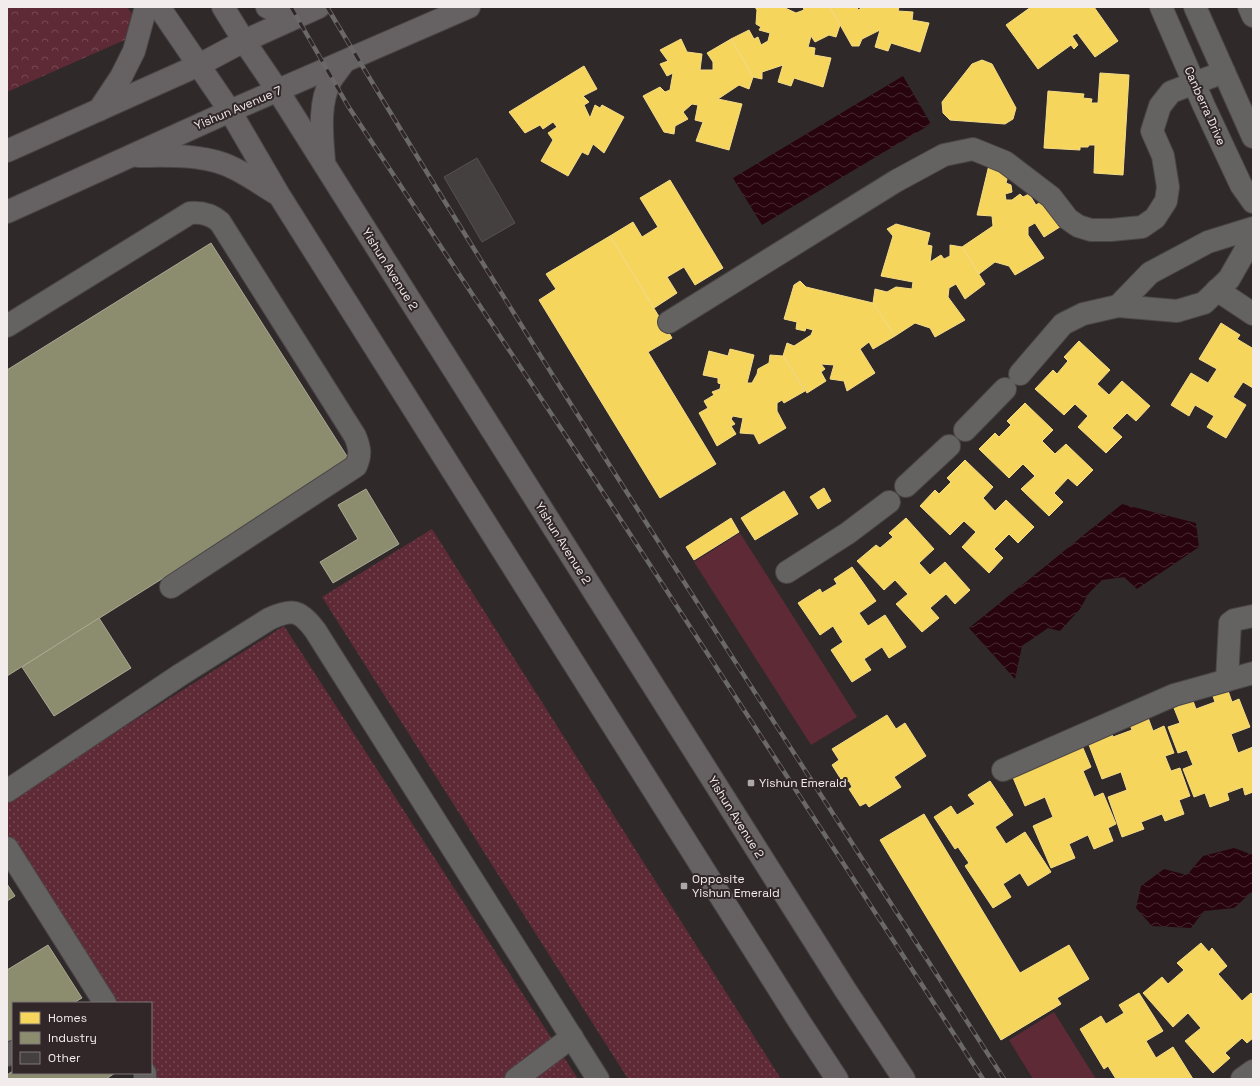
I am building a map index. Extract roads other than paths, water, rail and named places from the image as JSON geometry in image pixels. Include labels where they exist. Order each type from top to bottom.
[{"type":"main road","points":[[99,110],[120,77],[134,51],[146,7]]},
{"type":"main road","points":[[159,7],[230,111],[279,195],[798,1021],[837,1079]]},
{"type":"main road","name":"Yishun Avenue 2","points":[[223,7],[278,91],[842,984],[904,1079]]},
{"type":"main road","points":[[267,7],[275,10],[292,7]]},
{"type":"main road","points":[[7,151],[199,65],[244,41],[319,7]]},
{"type":"main road","name":"Yishun Avenue 7","points":[[7,212],[230,111],[469,7]]},
{"type":"main road","points":[[324,164],[322,136],[326,93],[331,80],[344,62]]},
{"type":"main road","points":[[129,156],[183,156],[222,164],[234,169],[279,195]]},
{"type":"street","points":[[1249,7],[1253,16]]},
{"type":"street","points":[[1163,11],[1198,8],[1253,137]]},
{"type":"street","name":"Canberra Drive","points":[[1163,11],[1241,185],[1253,202]]},
{"type":"street","points":[[669,322],[896,181],[944,155],[973,149],[1005,162],[1051,197],[1068,219],[1078,226],[1091,230],[1142,227],[1155,218],[1166,201],[1168,187],[1163,156],[1152,131],[1160,106],[1171,92],[1224,72]]},
{"type":"street","points":[[7,326],[190,213],[206,214],[215,217],[220,222],[355,436],[359,446],[360,456],[356,466],[171,587]]},
{"type":"street","points":[[965,430],[1013,382],[1063,324],[1083,314],[1118,306],[1177,311],[1204,303],[1229,280],[1245,251],[1252,229]]},
{"type":"street","points":[[1118,306],[1150,273],[1208,242],[1252,229]]},
{"type":"street","points":[[1218,290],[1253,314]]},
{"type":"street","points":[[906,486],[949,446]]},
{"type":"street","points":[[787,572],[848,533],[889,502]]},
{"type":"street","points":[[7,791],[180,675],[269,619],[284,612],[294,612],[306,618],[315,630],[598,1079]]},
{"type":"street","points":[[1227,680],[1230,624],[1234,620],[1253,616]]},
{"type":"street","points":[[1003,770],[1174,695],[1253,674]]},
{"type":"street","points":[[7,848],[98,1001]]},
{"type":"street","points":[[516,1079],[572,1037]]},
{"type":"street","points":[[1242,1079],[1253,1071]]},
{"type":"water","points":[[903,76],[931,124],[762,225],[733,178]]},
{"type":"water","points":[[1122,504],[1196,523],[1199,547],[1137,589],[1124,577],[1102,580],[1089,593],[1080,609],[1060,631],[1048,628],[1022,646],[1015,679],[969,628]]},
{"type":"water","points":[[1234,848],[1253,855],[1253,891],[1234,908],[1204,911],[1191,928],[1152,926],[1136,908],[1141,886],[1164,869],[1187,875],[1203,856]]},
{"type":"railway","points":[[291,7],[348,106],[595,480],[983,1079]]},
{"type":"railway","points":[[327,7],[409,143],[576,412],[1004,1079]]},
{"type":"place","name":"Yishun Emerald","points":[[751,783]]},
{"type":"place","name":"Opposite Yishun Emerald","points":[[684,886]]}]
